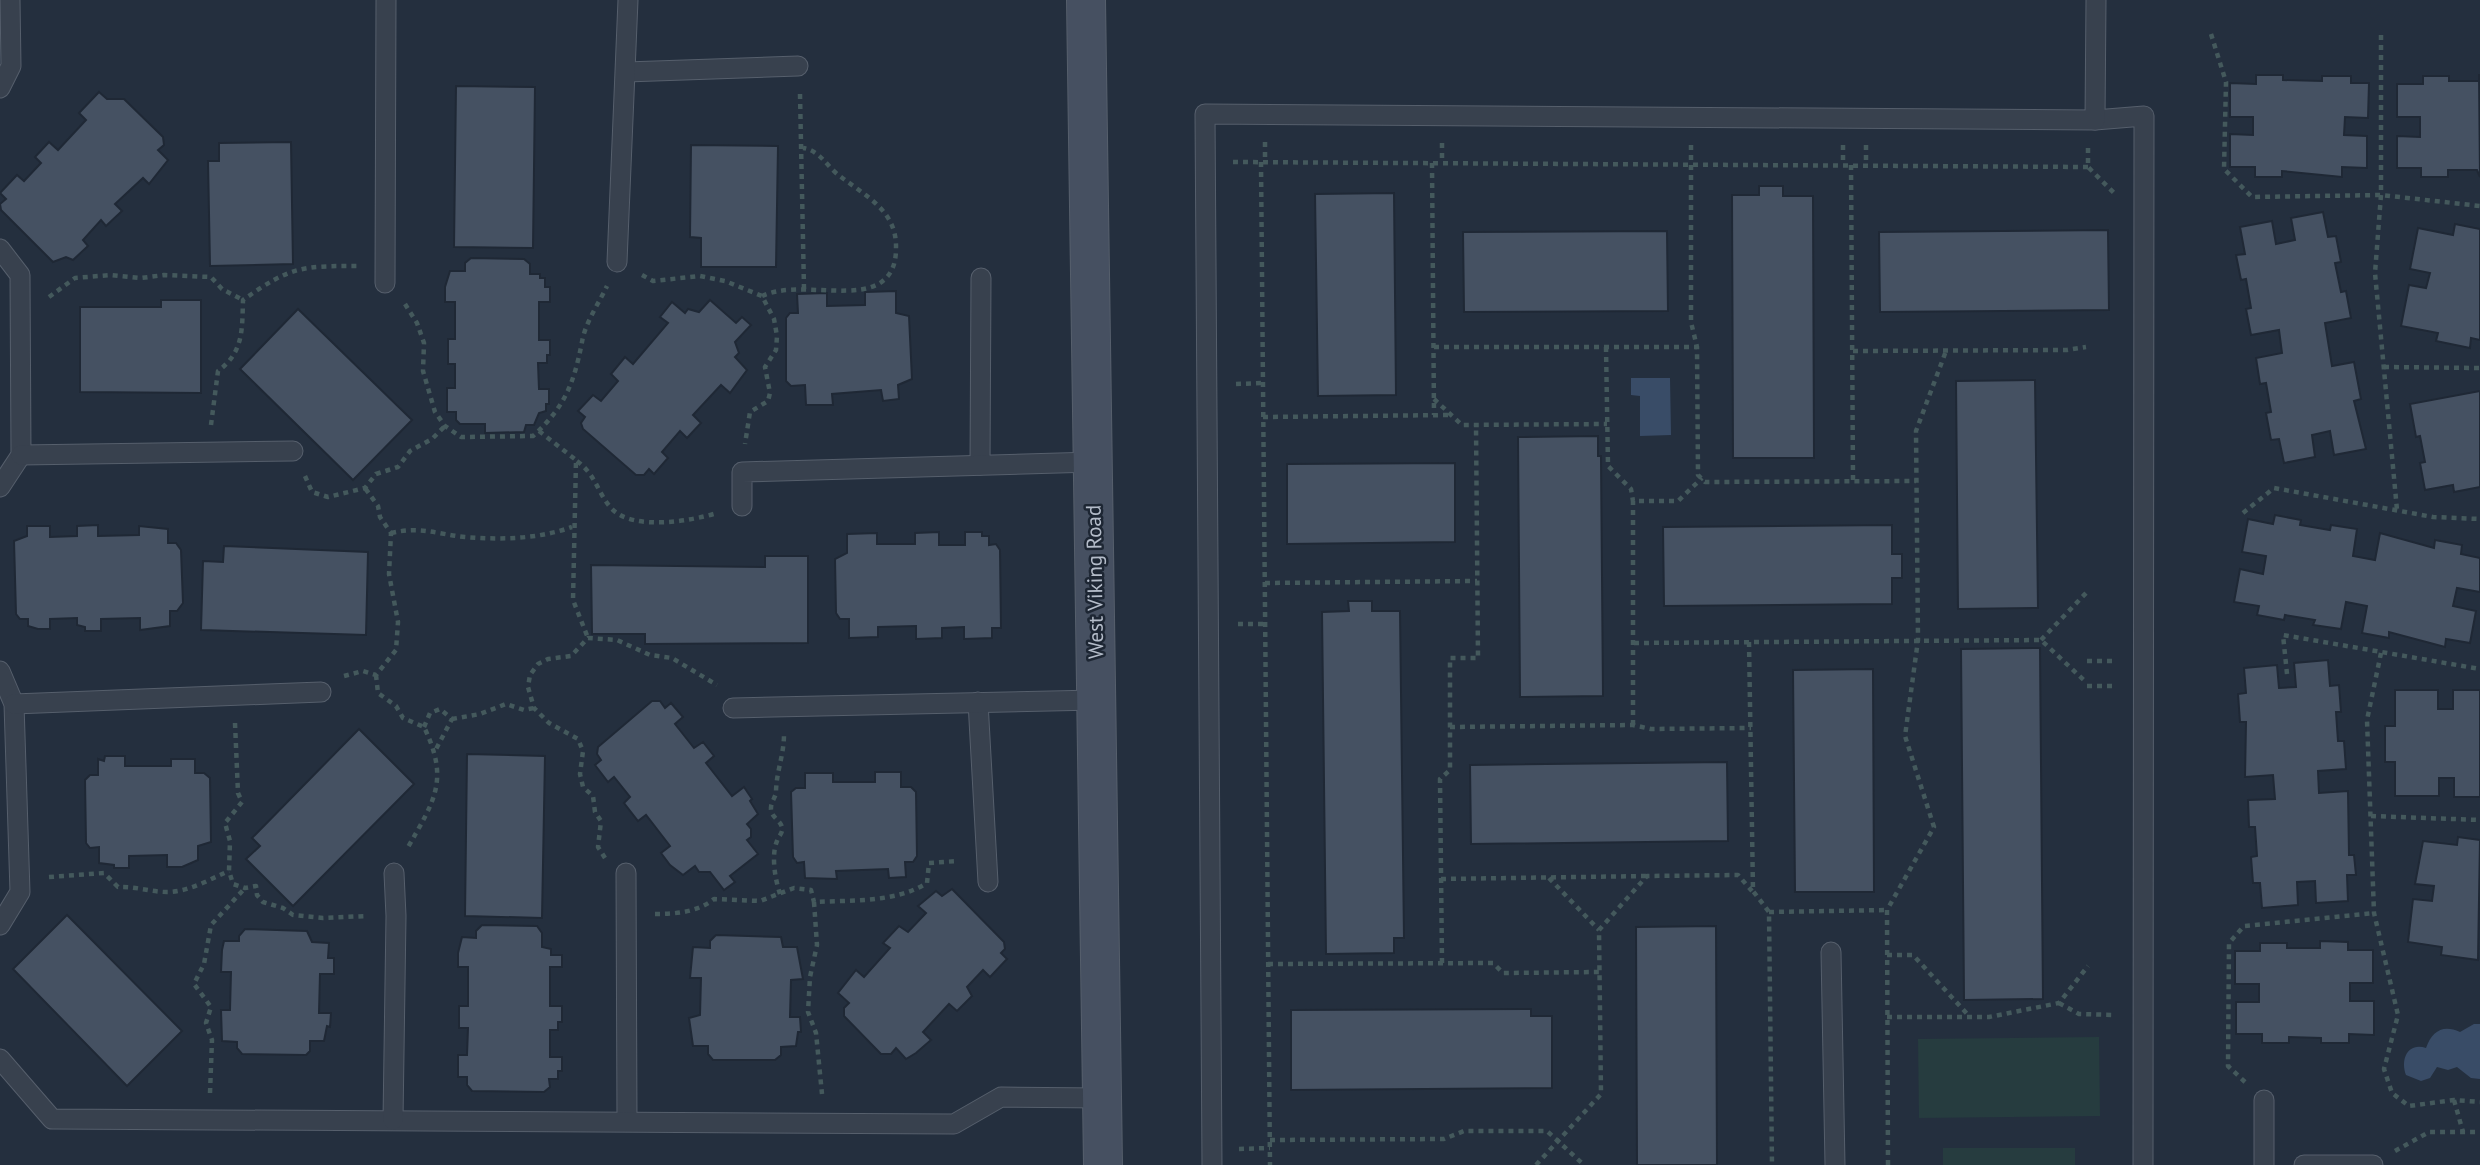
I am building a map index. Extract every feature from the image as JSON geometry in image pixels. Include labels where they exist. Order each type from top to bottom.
[{"type":"street","name":"West Viking Road","points":[[1086,0],[1103,1165]]},
{"type":"lane","points":[[0,88],[10,66],[10,0]]},
{"type":"lane","points":[[384,275],[386,0]]},
{"type":"lane","points":[[617,262],[628,0]]},
{"type":"lane","points":[[2091,120],[2096,0]]},
{"type":"lane","points":[[626,72],[798,66]]},
{"type":"lane","points":[[1212,1165],[1205,114],[2091,120],[2144,116],[2143,1165]]},
{"type":"lane","points":[[0,249],[20,275],[21,455],[0,487]]},
{"type":"lane","points":[[980,465],[981,278]]},
{"type":"lane","points":[[21,455],[293,451]]},
{"type":"lane","points":[[742,506],[742,472],[1093,462]]},
{"type":"lane","points":[[0,671],[14,704],[20,892],[0,925]]},
{"type":"lane","points":[[14,704],[321,692]]},
{"type":"lane","points":[[733,708],[1096,700]]},
{"type":"lane","points":[[978,702],[988,882]]},
{"type":"lane","points":[[393,1119],[396,916],[394,873]]},
{"type":"lane","points":[[626,873],[627,1121]]},
{"type":"lane","points":[[1831,952],[1835,1165]]},
{"type":"lane","points":[[0,1059],[52,1119],[954,1124],[1001,1097],[1102,1098]]},
{"type":"lane","points":[[2264,1100],[2264,1165]]},
{"type":"lane","points":[[2304,1165],[2373,1164]]},
{"type":"path","points":[[2211,34],[2226,82],[2224,169],[2252,197],[2381,195],[2480,205]]},
{"type":"path","points":[[2381,35],[2381,195],[2375,273],[2397,510]]},
{"type":"path","points":[[798,66],[803,148],[804,289]]},
{"type":"path","points":[[1691,117],[1691,322],[1696,347],[1698,475],[1705,482],[1916,481]]},
{"type":"path","points":[[2088,167],[2091,120]]},
{"type":"path","points":[[762,296],[783,288],[848,292],[885,279],[896,261],[896,233],[888,215],[819,154],[803,148]]},
{"type":"path","points":[[1205,161],[2088,167],[2117,196]]},
{"type":"path","points":[[1261,162],[1270,1165]]},
{"type":"path","points":[[1433,163],[1434,415]]},
{"type":"path","points":[[1851,165],[1853,481]]},
{"type":"path","points":[[243,300],[276,276],[308,266],[384,275],[417,323],[424,343],[423,371],[435,412],[445,426],[461,437],[533,436],[556,413],[575,380],[582,341],[617,262],[653,281],[700,276],[725,281],[762,296],[774,319],[776,350],[765,367],[770,393],[768,401],[756,406],[747,418],[742,472]]},
{"type":"path","points":[[20,319],[75,278],[111,275],[141,278],[164,275],[211,277],[222,289],[243,300]]},
{"type":"path","points":[[211,452],[212,405],[218,371],[230,362],[242,343],[243,300]]},
{"type":"path","points":[[1434,347],[1696,347]]},
{"type":"path","points":[[1606,347],[1608,466],[1631,489],[1633,501],[1633,725]]},
{"type":"path","points":[[1852,351],[2067,350],[2086,347]]},
{"type":"path","points":[[1888,1165],[1887,910],[1934,827],[1905,736],[1918,640],[1916,431],[1946,351]]},
{"type":"path","points":[[2384,367],[2480,368]]},
{"type":"path","points":[[1434,399],[1462,425],[1607,424]]},
{"type":"path","points":[[1263,417],[1452,415]]},
{"type":"path","points":[[1442,963],[1440,779],[1450,770],[1450,658],[1478,658],[1476,425]]},
{"type":"path","points":[[293,451],[312,492],[328,497],[365,488],[376,474],[398,467],[410,451],[432,439],[445,426]]},
{"type":"path","points":[[539,431],[591,471],[612,510],[642,522],[691,521],[742,506]]},
{"type":"path","points":[[576,460],[573,600],[588,638]]},
{"type":"path","points":[[1633,501],[1678,501],[1702,478]]},
{"type":"path","points":[[365,488],[378,506],[380,517],[391,533],[390,574],[398,622],[396,650],[376,674],[378,693],[396,706],[402,718],[424,727],[435,751],[436,796],[394,873]]},
{"type":"path","points":[[2243,513],[2274,488],[2433,517],[2480,519]]},
{"type":"path","points":[[391,533],[425,528],[462,536],[533,538],[573,527]]},
{"type":"path","points":[[1265,583],[1477,581]]},
{"type":"path","points":[[2041,640],[2087,592]]},
{"type":"path","points":[[2287,674],[2283,635],[2480,669]]},
{"type":"path","points":[[588,638],[571,656],[548,659],[538,664],[530,674],[528,687],[534,708],[549,723],[578,739],[583,751],[580,774],[583,787],[593,796],[595,812],[601,821],[598,847],[604,858],[626,873]]},
{"type":"path","points":[[588,638],[617,640],[650,655],[671,658],[719,686],[733,708]]},
{"type":"path","points":[[1634,643],[2041,640],[2087,682]]},
{"type":"path","points":[[1749,642],[1753,891]]},
{"type":"path","points":[[2381,653],[2367,720],[2374,914],[2398,1015],[2384,1069],[2392,1093],[2409,1106],[2454,1100],[2480,1102]]},
{"type":"path","points":[[321,692],[347,674],[363,671],[376,674]]},
{"type":"path","points":[[234,695],[238,793],[242,802],[225,823],[230,841],[229,871],[233,884],[245,888],[256,886],[257,895],[263,902],[303,918],[314,915],[323,918],[396,916]]},
{"type":"path","points":[[424,727],[430,713],[440,709],[452,719],[480,714],[506,704],[524,710],[534,708]]},
{"type":"path","points":[[780,894],[773,871],[775,843],[782,831],[782,824],[771,813],[770,805],[776,796],[775,785],[784,758],[783,707]]},
{"type":"path","points":[[435,751],[452,719]]},
{"type":"path","points":[[1450,727],[1633,725],[1651,729],[1751,728]]},
{"type":"path","points":[[2371,816],[2480,820]]},
{"type":"path","points":[[814,902],[914,892],[928,883],[929,863],[986,860]]},
{"type":"path","points":[[19,879],[104,873],[118,887],[135,886],[166,892],[187,889],[229,871]]},
{"type":"path","points":[[1441,879],[1738,875],[1769,912],[1772,1165]]},
{"type":"path","points":[[1599,930],[1647,876]]},
{"type":"path","points":[[1536,1165],[1601,1094],[1599,930],[1549,878]]},
{"type":"path","points":[[209,1120],[212,1040],[206,1023],[211,1007],[194,985],[204,964],[211,925],[245,888]]},
{"type":"path","points":[[627,914],[679,914],[703,908],[714,899],[760,901],[794,888],[811,890],[817,945],[810,977],[808,1012],[816,1033],[816,1052],[822,1070],[822,1123]]},
{"type":"path","points":[[1769,912],[1887,910]]},
{"type":"path","points":[[2264,1100],[2228,1066],[2229,943],[2244,926],[2374,914]]},
{"type":"path","points":[[1887,955],[1913,955],[1971,1017]]},
{"type":"path","points":[[1269,964],[1493,963],[1503,973],[1600,972]]},
{"type":"path","points":[[1887,1017],[1989,1017],[2059,1003],[2088,966]]},
{"type":"path","points":[[2059,1003],[2078,1014],[2143,1016]]},
{"type":"path","points":[[2454,1100],[2463,1132]]},
{"type":"path","points":[[1270,1140],[1444,1139],[1464,1131],[1547,1131],[1584,1165]]},
{"type":"path","points":[[2373,1164],[2429,1132],[2480,1132]]},
{"type":"green space","points":[[2099,1037],[2100,1116],[1919,1118],[1918,1039]]},
{"type":"green space","points":[[1943,1148],[2075,1148],[2075,1165],[1943,1165]]},
{"type":"water","points":[[1631,378],[1670,378],[1671,435],[1640,436],[1640,396],[1631,395]]},
{"type":"water","points":[[2474,1024],[2480,1024],[2480,1079],[2471,1078],[2457,1067],[2448,1070],[2437,1067],[2430,1078],[2421,1081],[2406,1075],[2405,1058],[2414,1047],[2426,1048],[2431,1037],[2443,1029],[2460,1032]]},
{"type":"building","points":[[2479,74],[2480,177],[2477,170],[2448,170],[2448,177],[2421,177],[2421,168],[2397,168],[2397,136],[2420,137],[2420,117],[2397,117],[2397,84],[2423,84],[2423,76],[2449,76],[2449,81],[2479,81]]},
{"type":"building","points":[[2256,75],[2283,75],[2283,80],[2322,81],[2322,76],[2351,76],[2351,83],[2369,83],[2368,118],[2345,117],[2344,135],[2367,136],[2367,168],[2342,167],[2342,177],[2282,171],[2282,177],[2255,177],[2255,167],[2230,167],[2230,134],[2253,135],[2253,117],[2230,117],[2230,83],[2256,84]]},
{"type":"building","points":[[456,86],[535,87],[533,248],[454,247]]},
{"type":"building","points":[[99,92],[107,99],[124,99],[163,137],[164,145],[158,150],[168,160],[149,184],[143,178],[115,204],[122,211],[106,226],[101,220],[83,240],[88,246],[73,260],[66,257],[53,262],[1,210],[0,204],[6,199],[0,193],[17,175],[24,181],[41,163],[35,157],[49,142],[58,150],[86,120],[79,113]]},
{"type":"building","points":[[291,142],[293,264],[210,266],[208,161],[219,161],[219,143]]},
{"type":"building","points":[[691,145],[778,146],[776,267],[701,267],[701,238],[690,237]]},
{"type":"building","points":[[1759,186],[1783,186],[1783,196],[1813,196],[1814,458],[1733,458],[1732,195],[1759,195]]},
{"type":"building","points":[[1394,193],[1396,395],[1318,396],[1315,194]]},
{"type":"building","points":[[2323,212],[2328,237],[2336,236],[2341,262],[2335,263],[2341,292],[2346,291],[2351,318],[2325,323],[2332,366],[2354,362],[2361,399],[2354,401],[2366,449],[2334,455],[2330,431],[2312,435],[2315,457],[2284,463],[2279,439],[2271,440],[2266,413],[2271,412],[2266,383],[2260,384],[2256,358],[2282,353],[2279,330],[2251,335],[2246,309],[2251,308],[2246,279],[2241,280],[2236,255],[2245,254],[2240,227],[2272,221],[2276,244],[2295,240],[2291,218]]},
{"type":"building","points":[[2455,224],[2480,229],[2480,340],[2471,338],[2470,348],[2436,341],[2438,333],[2401,326],[2409,285],[2426,288],[2430,273],[2410,269],[2418,228],[2453,235]]},
{"type":"building","points":[[2108,230],[2109,310],[1880,312],[1879,232]]},
{"type":"building","points":[[1667,231],[1668,311],[1464,312],[1463,232]]},
{"type":"building","points":[[471,258],[524,259],[530,264],[530,274],[540,274],[540,278],[545,278],[545,287],[550,287],[550,302],[539,302],[539,340],[550,340],[550,355],[547,355],[547,363],[538,363],[539,389],[549,389],[549,404],[546,404],[546,411],[539,413],[534,425],[526,425],[524,432],[485,433],[485,424],[460,424],[456,420],[456,412],[447,412],[447,388],[455,388],[455,364],[448,364],[448,339],[455,339],[455,302],[445,302],[445,287],[450,271],[465,271],[465,263]]},
{"type":"building","points":[[896,291],[896,313],[909,316],[912,379],[898,385],[899,399],[883,401],[881,390],[832,394],[833,405],[806,405],[805,385],[791,386],[786,381],[786,318],[790,313],[798,313],[797,294],[827,293],[827,306],[865,305],[865,292]]},
{"type":"building","points":[[161,300],[201,300],[201,393],[80,392],[80,307],[161,307]]},
{"type":"building","points":[[710,300],[736,323],[742,317],[751,325],[735,342],[739,353],[735,357],[747,370],[730,393],[721,385],[693,415],[701,423],[687,438],[680,431],[662,452],[668,458],[654,474],[649,469],[644,475],[636,475],[583,429],[581,423],[585,417],[578,411],[593,395],[601,401],[618,381],[611,374],[625,357],[633,364],[668,323],[660,317],[672,302],[685,313],[688,309],[699,312]]},
{"type":"building","points":[[298,309],[412,420],[353,480],[240,369]]},
{"type":"building","points":[[2035,380],[2038,608],[1958,609],[1956,381]]},
{"type":"building","points":[[2480,391],[2480,487],[2454,492],[2453,485],[2425,490],[2420,463],[2425,462],[2420,436],[2416,437],[2410,404]]},
{"type":"building","points":[[1598,436],[1598,456],[1601,456],[1603,696],[1520,697],[1518,437]]},
{"type":"building","points":[[1455,463],[1455,542],[1287,544],[1287,464]]},
{"type":"building","points":[[2275,515],[2301,520],[2300,525],[2330,530],[2331,525],[2357,529],[2353,556],[2375,560],[2380,533],[2434,548],[2435,540],[2462,545],[2461,554],[2480,558],[2480,592],[2457,588],[2453,606],[2476,611],[2470,643],[2446,639],[2445,647],[2389,632],[2389,638],[2362,633],[2367,606],[2346,602],[2341,629],[2313,625],[2315,620],[2285,615],[2284,620],[2257,615],[2259,606],[2234,602],[2240,569],[2263,574],[2266,556],[2242,552],[2248,519],[2273,524]]},
{"type":"building","points":[[98,525],[98,536],[139,535],[139,526],[168,529],[168,543],[176,543],[181,550],[183,603],[177,611],[170,611],[170,626],[140,630],[140,618],[101,619],[101,631],[85,631],[85,627],[77,625],[77,618],[50,619],[50,629],[38,629],[28,626],[28,619],[20,619],[16,614],[14,541],[27,536],[27,526],[50,526],[50,537],[77,536],[77,526]]},
{"type":"building","points":[[1892,525],[1892,554],[1902,554],[1902,578],[1892,578],[1892,604],[1664,606],[1663,527]]},
{"type":"building","points":[[939,532],[939,545],[965,545],[965,532],[982,532],[982,536],[989,536],[989,545],[996,544],[1000,550],[1001,628],[992,628],[992,638],[964,639],[964,627],[942,628],[942,638],[916,639],[916,626],[878,627],[878,637],[849,638],[849,619],[840,619],[836,613],[835,559],[847,553],[847,534],[877,533],[877,544],[915,544],[915,533]]},
{"type":"building","points":[[224,546],[368,552],[366,635],[201,630],[203,561],[223,562]]},
{"type":"building","points":[[765,556],[808,556],[808,643],[645,644],[645,634],[592,634],[591,565],[765,567]]},
{"type":"building","points":[[1348,601],[1372,601],[1372,611],[1400,611],[1404,938],[1394,938],[1394,953],[1326,954],[1322,612],[1349,611]]},
{"type":"building","points":[[2040,648],[2043,999],[1964,1000],[1961,649]]},
{"type":"building","points":[[2328,660],[2330,686],[2339,685],[2341,712],[2336,712],[2338,741],[2344,741],[2346,769],[2318,771],[2319,793],[2348,791],[2349,855],[2354,855],[2356,875],[2347,875],[2348,901],[2316,903],[2315,881],[2297,882],[2298,905],[2262,908],[2260,883],[2253,883],[2251,857],[2257,856],[2255,827],[2249,827],[2248,800],[2275,799],[2273,775],[2245,777],[2246,722],[2240,722],[2238,694],[2246,693],[2244,668],[2277,665],[2279,688],[2296,687],[2294,663]]},
{"type":"building","points":[[1873,669],[1874,892],[1795,892],[1793,670]]},
{"type":"building","points":[[2395,690],[2438,690],[2438,709],[2453,709],[2453,690],[2480,690],[2480,797],[2454,797],[2454,778],[2439,778],[2439,796],[2395,796],[2395,762],[2385,762],[2385,726],[2395,726]]},
{"type":"building","points":[[652,701],[660,701],[665,708],[671,703],[683,717],[675,724],[694,748],[703,742],[714,756],[706,763],[732,796],[744,787],[758,814],[747,824],[751,829],[751,837],[747,840],[758,854],[730,876],[735,882],[724,890],[710,872],[699,872],[695,866],[683,875],[670,865],[661,853],[670,846],[646,815],[638,821],[624,803],[630,797],[614,777],[608,782],[595,765],[601,760],[597,754],[598,747]]},
{"type":"building","points":[[359,729],[414,784],[293,906],[246,859],[260,846],[252,838]]},
{"type":"building","points":[[467,754],[545,756],[542,918],[465,916]]},
{"type":"building","points":[[105,756],[125,756],[125,766],[171,766],[171,759],[195,759],[195,773],[204,773],[210,778],[211,842],[198,846],[198,860],[182,867],[167,867],[167,855],[129,856],[129,868],[114,868],[114,865],[99,863],[99,847],[90,848],[86,843],[85,780],[90,775],[98,775],[98,759],[104,761]]},
{"type":"building","points":[[1727,762],[1728,841],[1471,844],[1470,765]]},
{"type":"building","points":[[875,772],[901,772],[901,787],[911,787],[916,792],[917,856],[913,862],[905,862],[906,877],[889,878],[888,869],[836,871],[837,879],[805,878],[804,862],[797,863],[793,857],[791,792],[796,788],[805,788],[805,773],[833,773],[833,782],[875,782]]},
{"type":"building","points":[[2458,837],[2480,840],[2478,960],[2441,955],[2442,947],[2408,942],[2413,899],[2432,901],[2434,886],[2415,884],[2423,841],[2457,845]]},
{"type":"building","points":[[952,889],[1004,942],[1005,949],[1001,953],[1007,959],[990,977],[983,970],[967,987],[972,996],[957,1011],[949,1004],[923,1032],[931,1040],[916,1053],[906,1059],[896,1048],[891,1054],[881,1054],[844,1016],[844,1008],[849,1003],[838,993],[856,970],[864,977],[890,948],[883,943],[899,926],[908,932],[926,913],[918,906],[936,891],[942,896]]},
{"type":"building","points":[[67,915],[182,1031],[127,1086],[13,969]]},
{"type":"building","points":[[482,925],[537,926],[542,933],[542,947],[551,949],[551,955],[562,955],[562,967],[550,967],[550,1006],[562,1006],[562,1022],[558,1022],[558,1030],[550,1030],[550,1057],[562,1057],[562,1071],[558,1071],[558,1079],[549,1079],[550,1087],[544,1092],[472,1091],[467,1085],[467,1077],[458,1077],[458,1055],[467,1055],[468,1028],[459,1028],[459,1006],[468,1006],[468,967],[458,967],[458,953],[462,937],[476,938],[476,931]]},
{"type":"building","points":[[1716,926],[1717,1165],[1637,1165],[1636,927]]},
{"type":"building","points":[[245,929],[307,931],[312,942],[329,943],[328,958],[334,958],[334,974],[320,974],[319,1013],[331,1013],[330,1027],[327,1026],[324,1041],[310,1041],[310,1051],[306,1055],[242,1054],[237,1048],[237,1042],[222,1041],[221,1010],[230,1010],[231,972],[221,972],[222,950],[224,941],[239,941],[239,936]]},
{"type":"building","points":[[716,935],[781,937],[783,947],[797,947],[803,979],[791,980],[790,1017],[800,1017],[801,1032],[798,1032],[796,1046],[781,1047],[781,1055],[775,1060],[713,1060],[708,1054],[708,1046],[693,1046],[689,1018],[700,1015],[701,978],[690,978],[693,947],[710,948],[710,941]]},
{"type":"building","points":[[2320,941],[2348,942],[2348,950],[2373,950],[2373,983],[2350,983],[2350,1001],[2374,1001],[2374,1035],[2349,1034],[2349,1043],[2321,1043],[2321,1038],[2289,1037],[2289,1043],[2262,1043],[2262,1034],[2236,1034],[2236,1002],[2259,1002],[2259,984],[2235,984],[2235,951],[2260,951],[2260,943],[2287,943],[2287,948],[2320,948]]},
{"type":"building","points":[[1531,1009],[1531,1016],[1552,1016],[1552,1088],[1291,1090],[1291,1010]]}]
